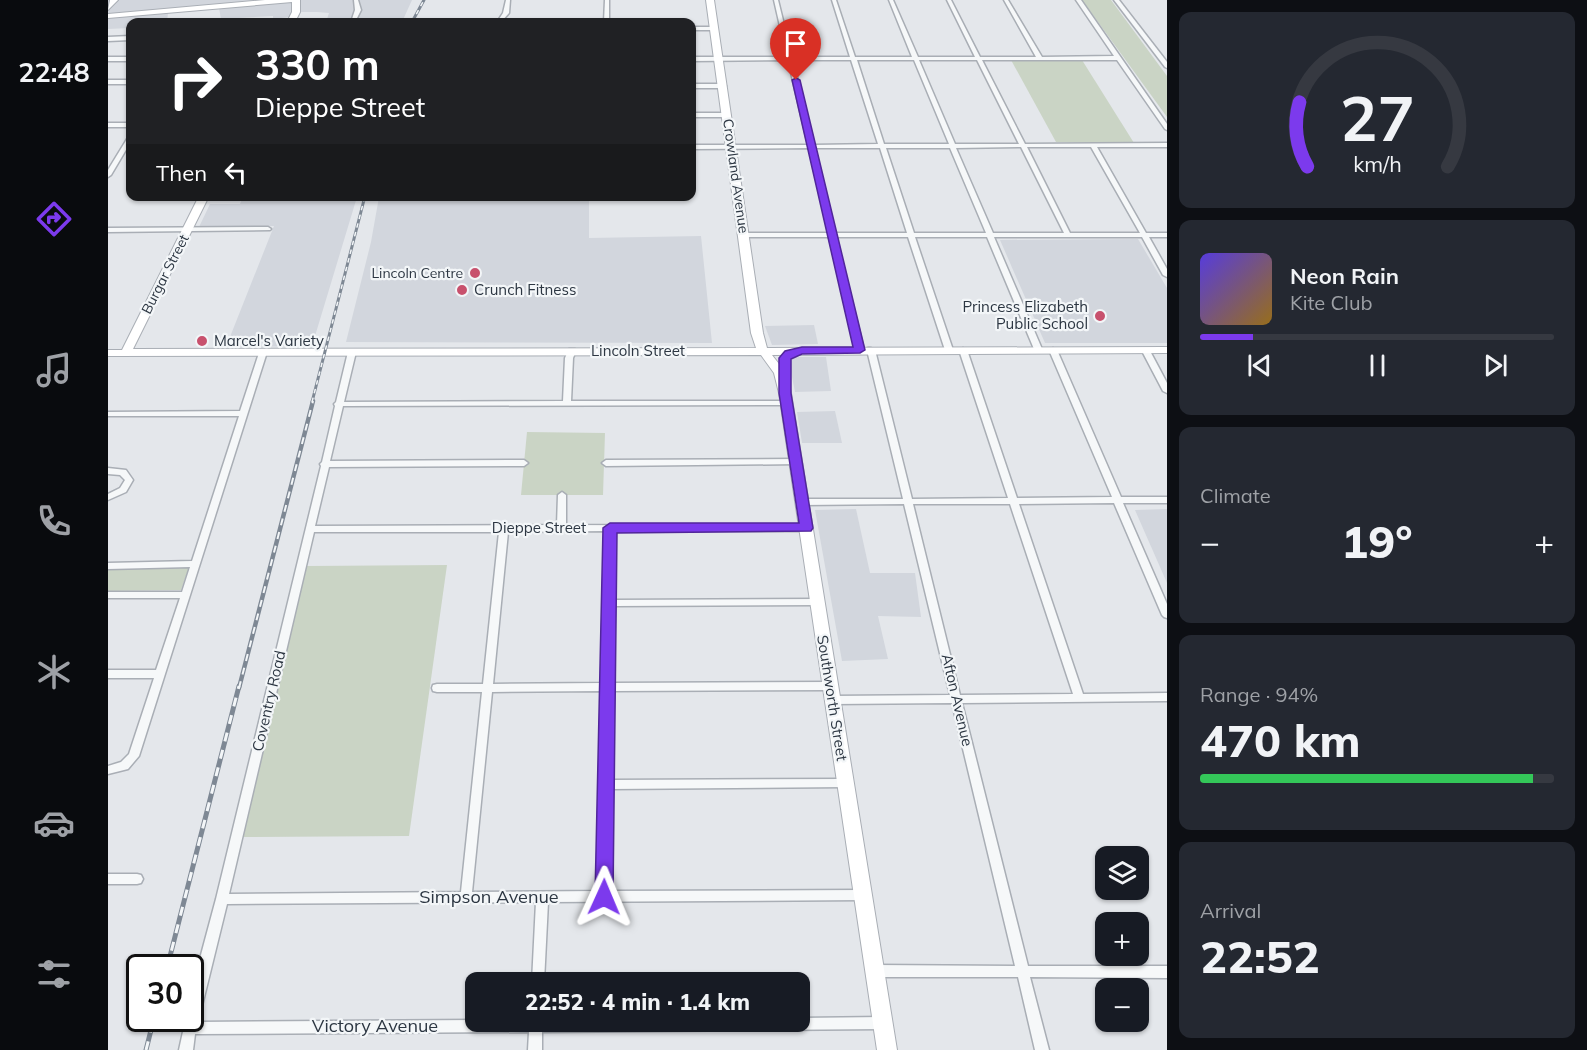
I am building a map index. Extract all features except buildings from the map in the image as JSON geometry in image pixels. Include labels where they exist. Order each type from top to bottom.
[{"type":"main road","points":[[108,8],[114,0]]},
{"type":"main road","points":[[108,16],[291,0]]},
{"type":"main road","points":[[293,18],[296,12],[296,0]]},
{"type":"main road","name":"Crowland Avenue","points":[[710,0],[755,322],[758,338],[764,351]]},
{"type":"main road","name":"Burgar Street","points":[[126,352],[202,201]]},
{"type":"main road","points":[[724,351],[750,346],[755,322]]},
{"type":"main road","points":[[786,398],[786,356],[802,350]]},
{"type":"main road","name":"Lincoln Street","points":[[108,353],[1167,350]]},
{"type":"main road","name":"Southworth Street","points":[[764,351],[780,373],[786,398],[887,1050]]},
{"type":"street","points":[[355,18],[358,10],[356,0]]},
{"type":"street","points":[[502,18],[506,13],[508,0]]},
{"type":"street","points":[[607,18],[608,0]]},
{"type":"street","name":"Afton Avenue","points":[[776,0],[833,235],[910,502],[1042,1050]]},
{"type":"street","points":[[834,0],[949,350]]},
{"type":"street","points":[[891,0],[1038,349]]},
{"type":"street","points":[[949,0],[1068,235]]},
{"type":"street","points":[[1006,0],[1040,58]]},
{"type":"street","points":[[1078,0],[1167,128]]},
{"type":"street","points":[[1116,0],[1164,58],[1167,66]]},
{"type":"street","points":[[696,29],[714,29]]},
{"type":"street","points":[[108,39],[126,38]]},
{"type":"street","points":[[696,59],[1118,58]]},
{"type":"street","points":[[108,59],[126,59]]},
{"type":"street","points":[[108,82],[126,82]]},
{"type":"street","points":[[696,86],[723,86]]},
{"type":"street","points":[[696,115],[727,115]]},
{"type":"street","points":[[108,125],[126,125]]},
{"type":"street","points":[[696,147],[1167,145]]},
{"type":"street","points":[[108,175],[126,146]]},
{"type":"street","points":[[1093,146],[1167,275]]},
{"type":"street","points":[[108,230],[268,229]]},
{"type":"street","points":[[744,235],[1167,235]]},
{"type":"street","points":[[963,350],[1079,696]]},
{"type":"street","points":[[1053,350],[1167,615]]},
{"type":"street","points":[[567,404],[569,358],[573,351]]},
{"type":"street","points":[[1146,351],[1167,391]]},
{"type":"street","points":[[108,770],[127,764],[135,754],[263,352]]},
{"type":"street","name":"Coventry Road","points":[[204,968],[352,352]]},
{"type":"street","points":[[338,405],[567,404],[786,398]]},
{"type":"street","points":[[108,414],[244,413]]},
{"type":"street","points":[[606,463],[796,462]]},
{"type":"street","points":[[324,464],[524,463]]},
{"type":"street","points":[[108,471],[123,472],[129,479],[123,490],[108,497]]},
{"type":"street","points":[[561,528],[562,495]]},
{"type":"street","points":[[802,502],[1167,500]]},
{"type":"street","points":[[604,897],[610,528]]},
{"type":"street","name":"Dieppe Street","points":[[309,529],[806,528]]},
{"type":"street","points":[[466,898],[504,529]]},
{"type":"street","points":[[108,566],[196,564]]},
{"type":"street","points":[[108,595],[186,595]]},
{"type":"street","points":[[609,603],[818,602]]},
{"type":"street","points":[[108,674],[160,674]]},
{"type":"street","points":[[437,688],[608,686],[957,699],[1079,696],[1167,697]]},
{"type":"street","points":[[606,785],[846,783]]},
{"type":"street","points":[[108,879],[137,879]]},
{"type":"street","name":"Simpson Avenue","points":[[222,899],[863,895]]},
{"type":"street","points":[[538,972],[542,897]]},
{"type":"street","points":[[875,971],[1167,972]]},
{"type":"street","name":"Victory Avenue","points":[[810,1023],[883,1023]]},
{"type":"street","name":"Victory Avenue","points":[[204,1028],[465,1024]]},
{"type":"street","name":"Coventry Road","points":[[186,1050],[191,1032]]},
{"type":"street","points":[[535,1050],[536,1032]]},
{"type":"shaded area","points":[[108,0],[412,0],[404,18],[327,18],[329,13],[301,12],[299,16],[282,18],[273,18],[273,16],[221,18],[219,8],[168,13],[167,18],[126,18],[126,28],[108,29]]},
{"type":"shaded area","points":[[241,201],[356,201],[312,346],[226,347],[274,226],[199,227],[210,204],[240,204]]},
{"type":"shaded area","points":[[378,201],[589,201],[589,238],[701,236],[712,343],[346,342],[371,242]]},
{"type":"shaded area","name":"Princess Elizabeth Public School","points":[[1138,239],[1167,288],[1167,343],[1045,343],[1000,240]]},
{"type":"shaded area","points":[[814,325],[818,344],[772,345],[765,326]]},
{"type":"shaded area","points":[[788,357],[826,357],[831,391],[795,392]]},
{"type":"shaded area","points":[[835,411],[842,443],[802,443],[797,412]]},
{"type":"shaded area","points":[[856,509],[870,573],[915,573],[921,617],[878,616],[888,659],[842,661],[815,510]]},
{"type":"shaded area","points":[[1167,509],[1167,583],[1135,510]]},
{"type":"green space","points":[[1082,0],[1111,0],[1167,76],[1167,117]]},
{"type":"green space","points":[[1011,60],[1082,60],[1134,143],[1056,142]]},
{"type":"green space","points":[[527,432],[605,433],[603,495],[521,495]]},
{"type":"green space","points":[[447,565],[409,836],[238,837],[307,566]]},
{"type":"green space","points":[[189,567],[181,590],[108,591],[108,568]]},
{"type":"railway","points":[[414,18],[424,0]]},
{"type":"railway","points":[[312,402],[364,201]]},
{"type":"railway","points":[[239,688],[313,401]]},
{"type":"railway","points":[[171,954],[239,686]]},
{"type":"railway","points":[[146,1050],[150,1032]]},
{"type":"place","name":"Lincoln Centre","points":[[475,273]]},
{"type":"place","name":"Crunch Fitness","points":[[462,290]]},
{"type":"place","name":"Princess Elizabeth Public School","points":[[1100,316]]},
{"type":"place","name":"Marcel's Variety","points":[[202,341]]},
{"type":"route","points":[[604,897],[610,528],[806,528],[785,393],[787,371],[785,358],[789,353],[802,350],[860,350],[796,80]]}]
